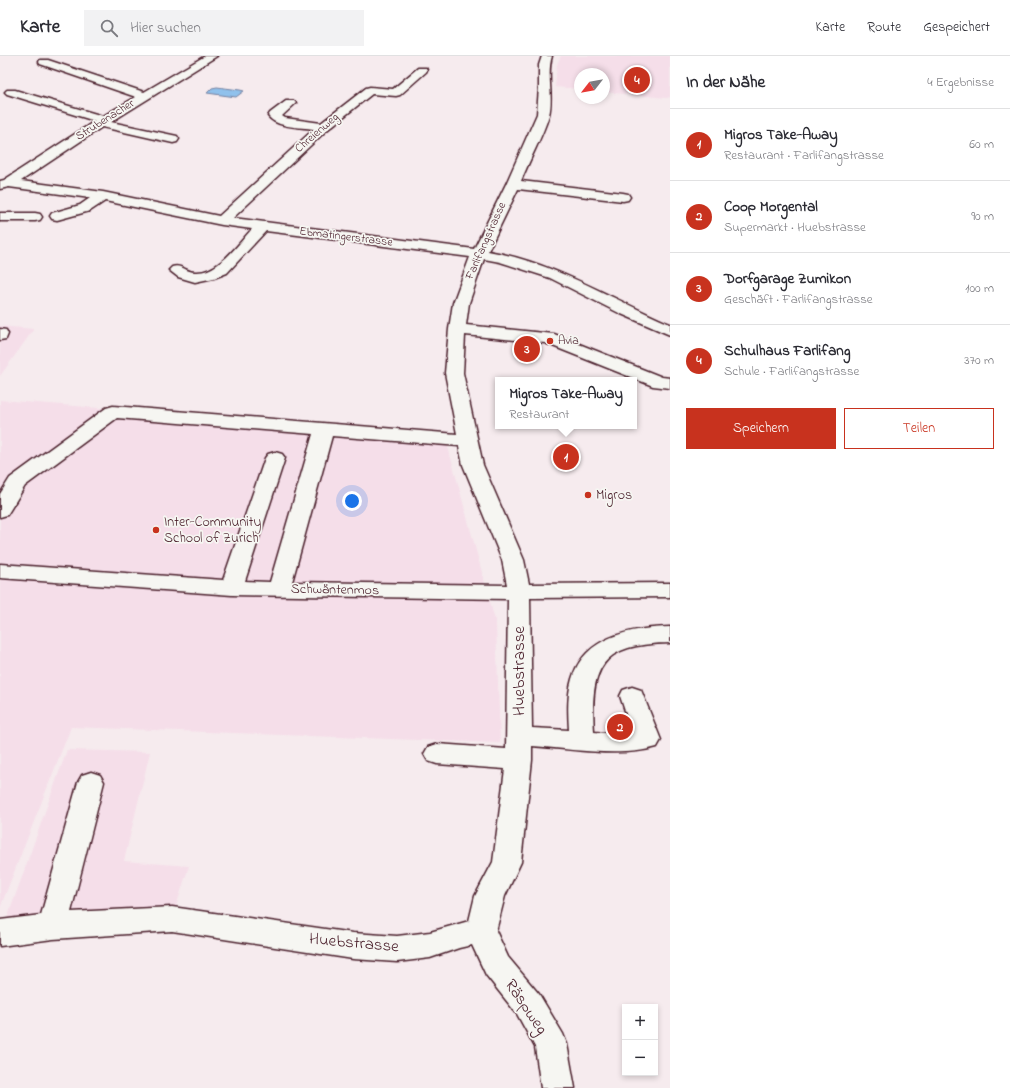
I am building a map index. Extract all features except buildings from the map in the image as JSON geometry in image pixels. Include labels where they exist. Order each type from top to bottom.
[{"type":"street","name":"Farlifangstrasse","points":[[519,591],[512,560],[473,465],[454,373],[457,329],[461,303],[473,266],[513,184],[543,114],[545,86],[544,65],[548,56]]},
{"type":"street","name":"Strubenacher","points":[[4,184],[206,57]]},
{"type":"street","points":[[44,62],[145,96]]},
{"type":"street","name":"Chreienweg","points":[[222,221],[323,127],[370,90],[396,93],[422,70]]},
{"type":"street","points":[[11,92],[102,121],[173,139]]},
{"type":"street","points":[[290,103],[274,116],[282,121],[323,127]]},
{"type":"street","name":"Ebmatingerstrasse","points":[[4,184],[103,196],[222,221],[479,254],[509,260],[555,275],[625,310],[670,330]]},
{"type":"street","points":[[513,184],[623,197]]},
{"type":"street","points":[[58,216],[84,208],[103,196]]},
{"type":"street","points":[[0,217],[35,217]]},
{"type":"street","points":[[177,270],[183,274],[195,277],[209,275],[222,270],[262,227]]},
{"type":"street","points":[[457,329],[548,338],[659,382],[670,383]]},
{"type":"street","points":[[0,511],[17,482],[113,412],[468,441]]},
{"type":"street","points":[[278,589],[324,430]]},
{"type":"street","points":[[232,588],[275,458]]},
{"type":"street","name":"Schwäntenmos","points":[[0,571],[232,588],[519,591],[670,590]]},
{"type":"street","name":"Huebstrasse","points":[[0,933],[53,926],[172,920],[353,946],[397,949],[430,945],[459,935],[481,931],[490,896],[507,862],[519,748],[519,591]]},
{"type":"street","points":[[582,741],[580,694],[586,671],[596,656],[613,644],[635,637],[670,635]]},
{"type":"street","points":[[437,754],[519,748],[582,741],[620,743],[648,740],[632,696]]},
{"type":"street","points":[[53,926],[90,782]]},
{"type":"street","name":"Räspweg","points":[[481,931],[496,966],[528,1004],[551,1044],[558,1088]]},
{"type":"shaded area","points":[[561,56],[670,56],[670,97],[667,98],[610,93],[610,68],[574,68],[574,89],[555,87],[557,64]]},
{"type":"shaded area","points":[[0,326],[34,329],[0,376]]},
{"type":"shaded area","points":[[0,400],[445,436],[496,624],[500,743],[71,727],[0,908]]},
{"type":"shaded area","points":[[67,750],[150,752],[124,861],[189,866],[172,919],[2,933]]},
{"type":"water","points":[[217,87],[244,91],[236,97],[207,93],[212,88]]},
{"type":"place","name":"Schulhaus Farlifang","points":[[637,80]]},
{"type":"place","name":"Avia","points":[[550,341]]},
{"type":"place","name":"Dorfgarage Zumikon","points":[[527,349]]},
{"type":"place","name":"Migros Take-Away","points":[[566,457]]},
{"type":"place","name":"Migros","points":[[588,495]]},
{"type":"place","name":"Inter-Community School of Zurich","points":[[156,530]]},
{"type":"place","name":"Coop Morgental","points":[[620,727]]}]
